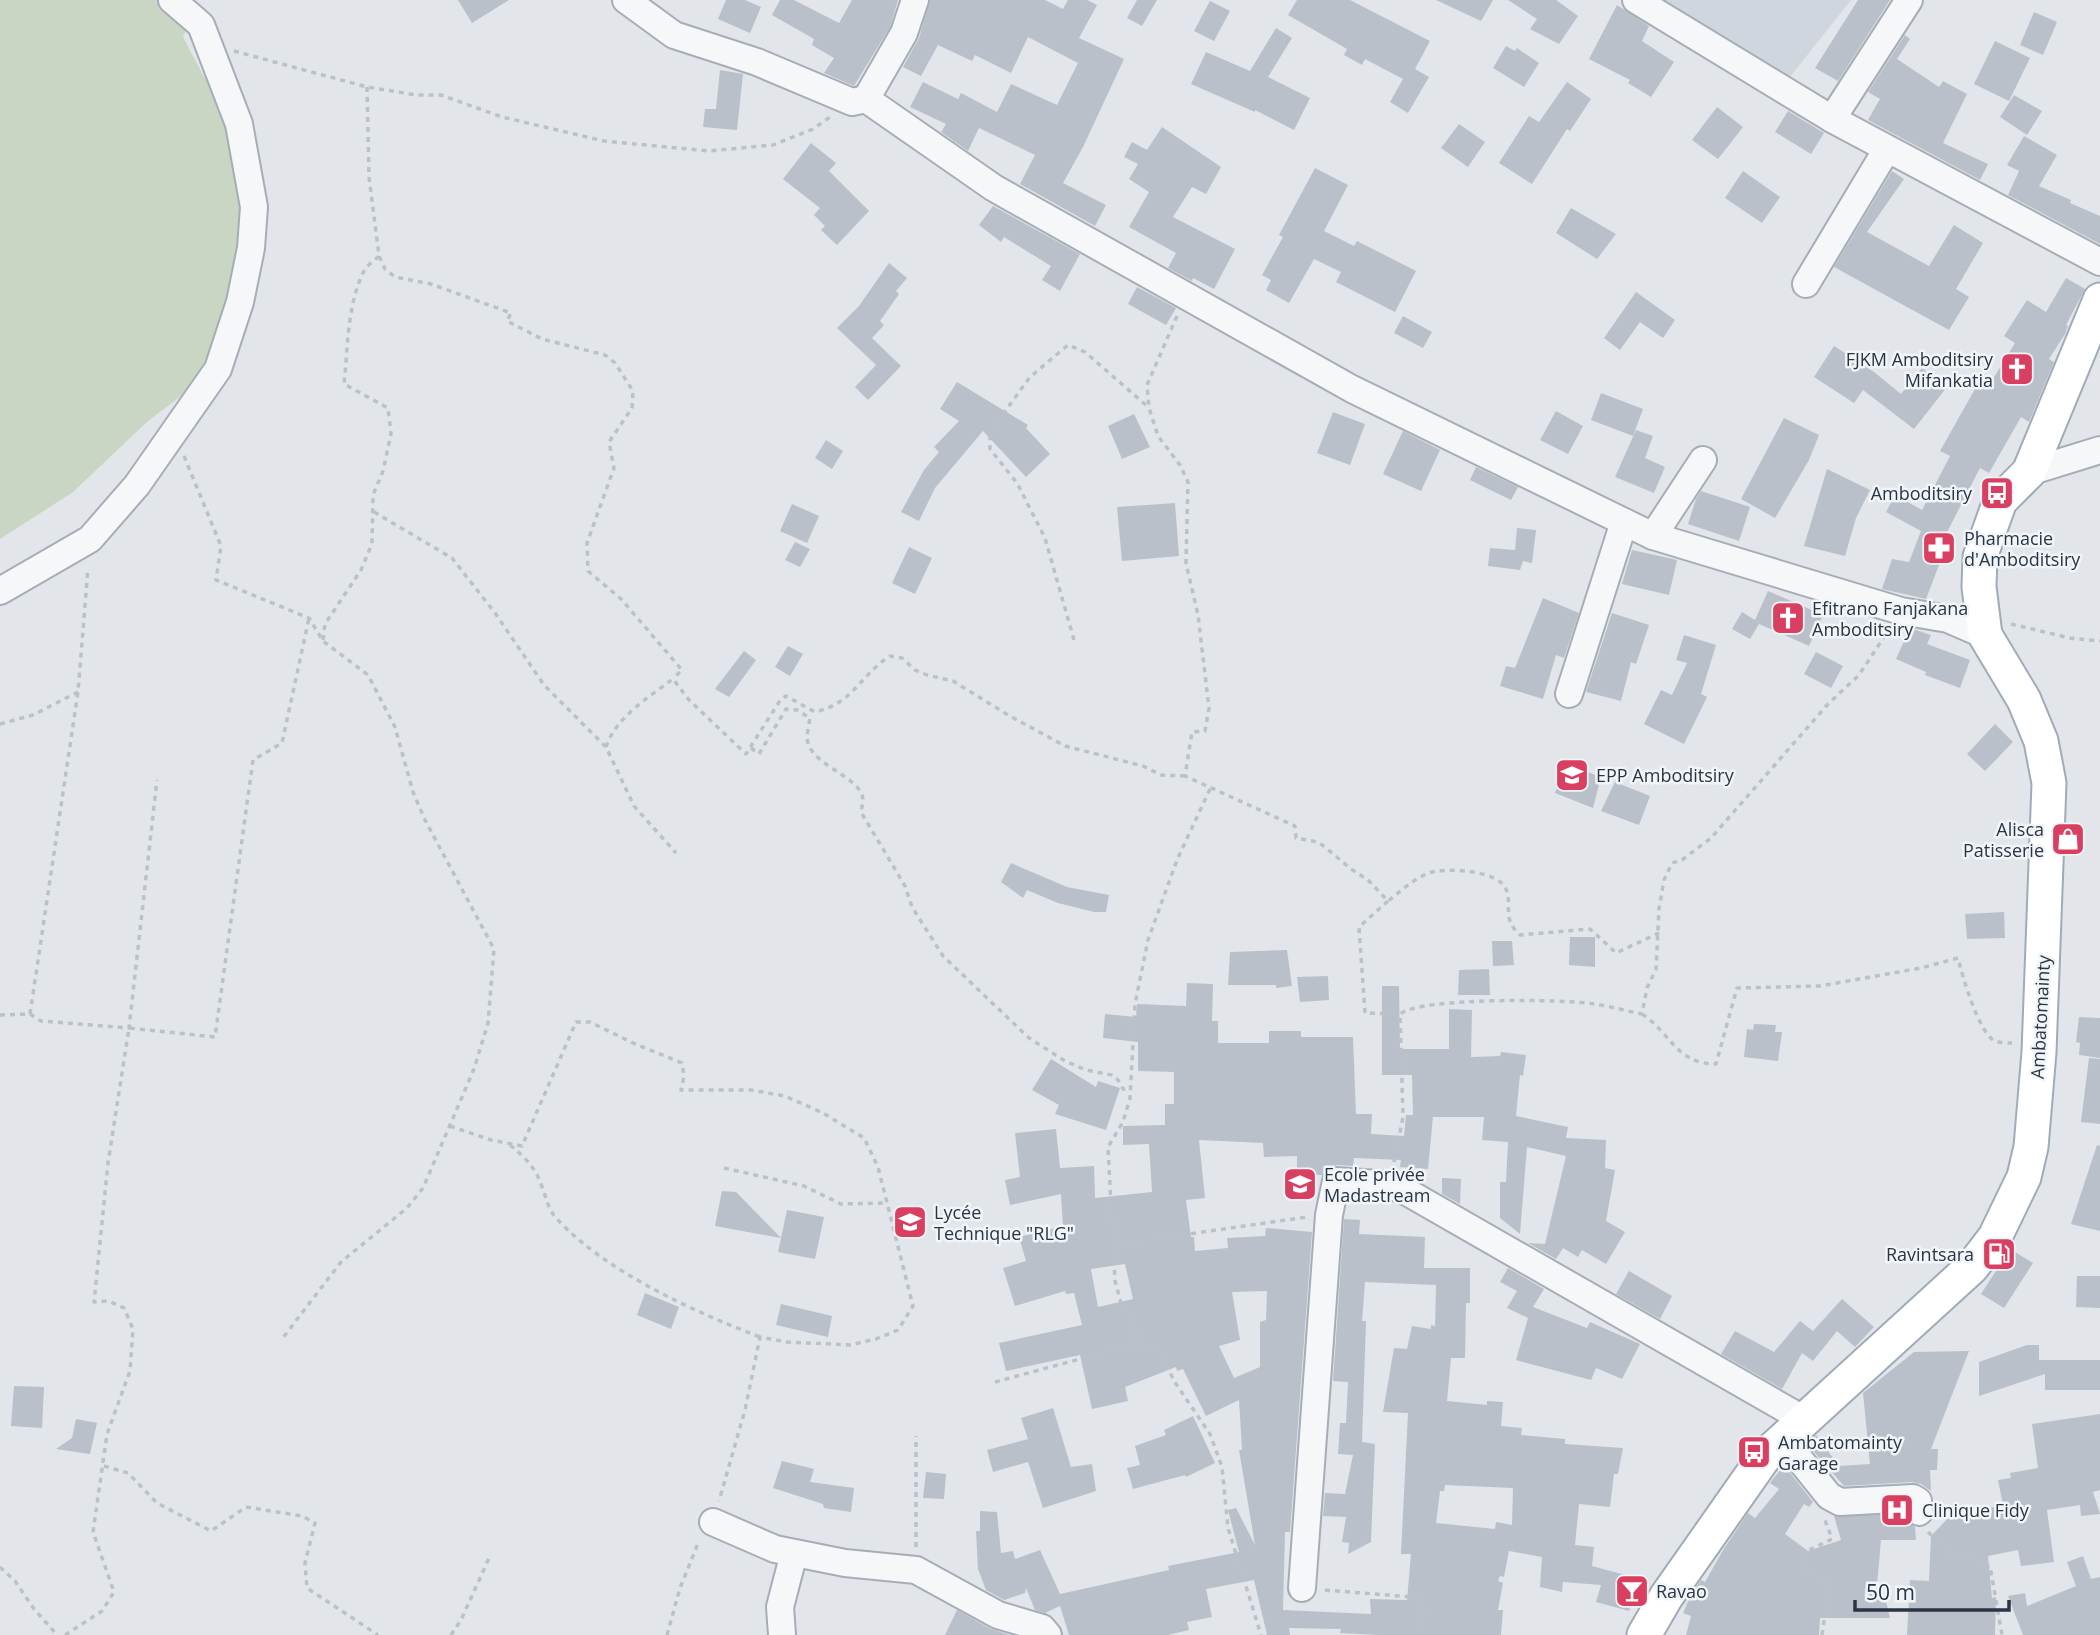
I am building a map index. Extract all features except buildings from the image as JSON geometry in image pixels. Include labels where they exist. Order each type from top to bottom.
[{"type":"main road","name":"Ambatomainty","points":[[1644,1635],[1666,1597],[1765,1456],[1972,1267],[1995,1237],[2024,1177],[2031,1147],[2039,1052],[2049,783],[2041,741],[2024,700],[1985,635],[1979,587],[1980,557],[2000,501],[2029,472],[2100,300]]},
{"type":"street","points":[[0,591],[90,539],[136,485],[218,369],[240,302],[251,248],[254,207],[240,124],[201,25],[172,0]]},
{"type":"street","points":[[626,0],[674,35],[859,100],[994,188],[1352,389],[1653,536],[1901,611],[1948,619],[1985,635]]},
{"type":"street","points":[[859,100],[904,33],[915,0]]},
{"type":"street","points":[[1636,0],[1832,119],[2100,262]]},
{"type":"street","points":[[1832,119],[1909,0]]},
{"type":"street","points":[[1806,284],[1887,149]]},
{"type":"street","points":[[2029,472],[2100,450]]},
{"type":"street","points":[[1653,536],[1703,460]]},
{"type":"street","points":[[1569,695],[1624,522]]},
{"type":"street","points":[[1302,1588],[1329,1214],[1336,1181],[1391,1185],[1794,1429],[1829,1496],[1840,1502],[1913,1498],[1918,1501],[1919,1512]]},
{"type":"street","points":[[713,1522],[775,1549],[845,1563],[916,1570],[998,1615],[1042,1628],[1048,1635]]},
{"type":"street","points":[[782,1635],[780,1607],[794,1553]]},
{"type":"path","points":[[207,44],[367,87],[417,95],[441,95],[502,117],[604,141],[709,151],[773,145],[813,129],[859,100]]},
{"type":"path","points":[[367,87],[369,177],[379,256],[384,269],[395,277],[431,284],[511,313],[507,321],[542,339],[605,355],[615,363],[633,391],[632,408],[609,442],[614,468],[587,543],[588,571],[621,599],[682,670],[634,708],[609,738],[606,747]]},
{"type":"path","points":[[323,641],[325,624],[361,570],[372,544],[373,495],[383,471],[391,434],[388,408],[344,384],[356,295],[365,269],[379,256]]},
{"type":"path","points":[[1185,776],[1192,732],[1205,731],[1209,708],[1198,615],[1186,562],[1188,482],[1180,465],[1158,436],[1149,408],[1147,385],[1186,295]]},
{"type":"path","points":[[1073,640],[1045,538],[1017,483],[990,449],[990,432],[1030,377],[1068,345],[1085,352],[1149,408]]},
{"type":"path","points":[[181,422],[184,455],[221,545],[216,580],[309,618],[323,641],[368,675],[395,727],[413,792],[425,820],[494,949],[488,1023],[474,1069],[423,1188],[407,1208],[341,1262],[282,1339]]},
{"type":"path","points":[[374,512],[452,558],[495,613],[544,685],[606,747],[634,806],[676,853]]},
{"type":"path","points":[[30,1014],[78,692],[90,539]]},
{"type":"path","points":[[1642,1014],[1647,988],[1656,969],[1659,909],[1664,880],[1672,863],[1682,860],[1711,838],[1828,704],[1859,675],[1901,611]]},
{"type":"path","points":[[0,1015],[30,1014],[41,1021],[215,1037],[253,760],[282,743],[309,618]]},
{"type":"path","points":[[2025,628],[2070,638],[2100,641]]},
{"type":"path","points":[[673,679],[689,700],[746,754],[780,699],[786,696],[815,712],[832,708],[852,694],[878,664],[890,656],[902,659],[915,670],[953,681],[1065,746],[1082,752],[1112,756],[1161,775],[1185,776],[1295,827],[1296,838],[1318,842],[1368,880],[1388,901]]},
{"type":"path","points":[[0,724],[33,715],[78,692]]},
{"type":"path","points":[[751,748],[759,754],[786,709],[797,710],[810,718],[807,738],[809,746],[823,762],[858,788],[863,797],[862,811],[905,886],[912,907],[943,956],[1028,1038],[1065,1061],[1086,1070],[1112,1075],[1123,1089],[1131,1090]]},
{"type":"path","points":[[65,1635],[102,1611],[114,1592],[93,1532],[107,1434],[130,1371],[133,1329],[124,1308],[108,1301],[94,1302],[108,1163],[129,1028],[157,779]]},
{"type":"path","points":[[1210,789],[1177,860],[1148,940],[1135,1004],[1131,1090],[1123,1122],[1108,1147],[1112,1245],[1115,1281],[1121,1303],[1132,1317],[1141,1348],[1159,1348],[1174,1381],[1210,1434],[1222,1467],[1228,1528],[1261,1635]]},
{"type":"path","points":[[1659,933],[1616,953],[1590,929],[1520,935],[1512,928],[1506,889],[1497,879],[1478,873],[1441,870],[1429,873],[1388,901],[1359,927],[1365,1013],[1400,1014],[1405,1010],[1433,1005],[1532,999],[1595,1004],[1642,1014],[1655,1022],[1679,1052],[1704,1064],[1716,1064],[1737,988],[1821,986],[1921,968],[1958,958],[1972,1005],[1989,1037],[1996,1042],[2023,1044],[2039,1052]]},
{"type":"path","points":[[1391,1185],[1403,1117],[1400,1014]]},
{"type":"path","points":[[450,1126],[522,1146],[576,1022],[590,1022],[682,1063],[684,1076],[681,1090],[751,1090],[785,1096],[823,1113],[864,1138],[878,1167],[913,1306],[898,1330],[850,1345],[787,1342],[760,1337],[710,1317],[617,1269],[557,1220],[545,1202],[543,1188],[528,1159],[509,1144]]},
{"type":"path","points":[[723,1168],[803,1186],[841,1204],[888,1203]]},
{"type":"path","points":[[1112,1245],[1329,1214]]},
{"type":"path","points":[[667,1635],[680,1588],[704,1530],[713,1522],[745,1410],[760,1337]]},
{"type":"path","points":[[995,1382],[1139,1343]]},
{"type":"path","points":[[916,1436],[916,1570]]},
{"type":"path","points":[[103,1466],[128,1474],[157,1503],[211,1531],[246,1507],[302,1516],[315,1523],[305,1563],[306,1588],[378,1635]]},
{"type":"path","points":[[1822,1635],[1830,1579],[1808,1574],[1801,1554],[1832,1539],[1824,1521],[1840,1502]]},
{"type":"path","points":[[1919,1512],[1922,1526],[1953,1556],[1962,1553],[1982,1565],[1990,1566],[2002,1635]]},
{"type":"path","points":[[451,1635],[461,1620],[490,1556]]},
{"type":"path","points":[[0,1567],[15,1581],[34,1609],[57,1635]]},
{"type":"path","points":[[1302,1588],[1424,1598],[1423,1635]]},
{"type":"shaded area","points":[[1661,0],[1851,0],[1786,82]]},
{"type":"green space","points":[[0,0],[161,0],[188,26],[183,37],[203,75],[211,86],[224,87],[247,232],[215,361],[193,387],[148,421],[73,492],[0,539]]},
{"type":"place","name":"FJKM Amboditsiry Mifankatia","points":[[2017,369]]},
{"type":"place","name":"Amboditsiry","points":[[1997,493]]},
{"type":"place","name":"Pharmacie d'Amboditsiry","points":[[1939,548]]},
{"type":"place","name":"Efitrano Fanjakana Amboditsiry","points":[[1788,618]]},
{"type":"place","name":"EPP Amboditsiry","points":[[1572,775]]},
{"type":"place","name":"Alisca Patisserie","points":[[2068,839]]},
{"type":"place","name":"Ecole privée Madastream","points":[[1300,1184]]},
{"type":"place","name":"Lycée Technique \"RLG\"","points":[[910,1222]]},
{"type":"place","name":"Ravintsara","points":[[1999,1254]]},
{"type":"place","name":"Ambatomainty Garage","points":[[1754,1452]]},
{"type":"place","name":"Clinique Fidy","points":[[1897,1510]]},
{"type":"place","name":"Ravao","points":[[1632,1591]]}]
